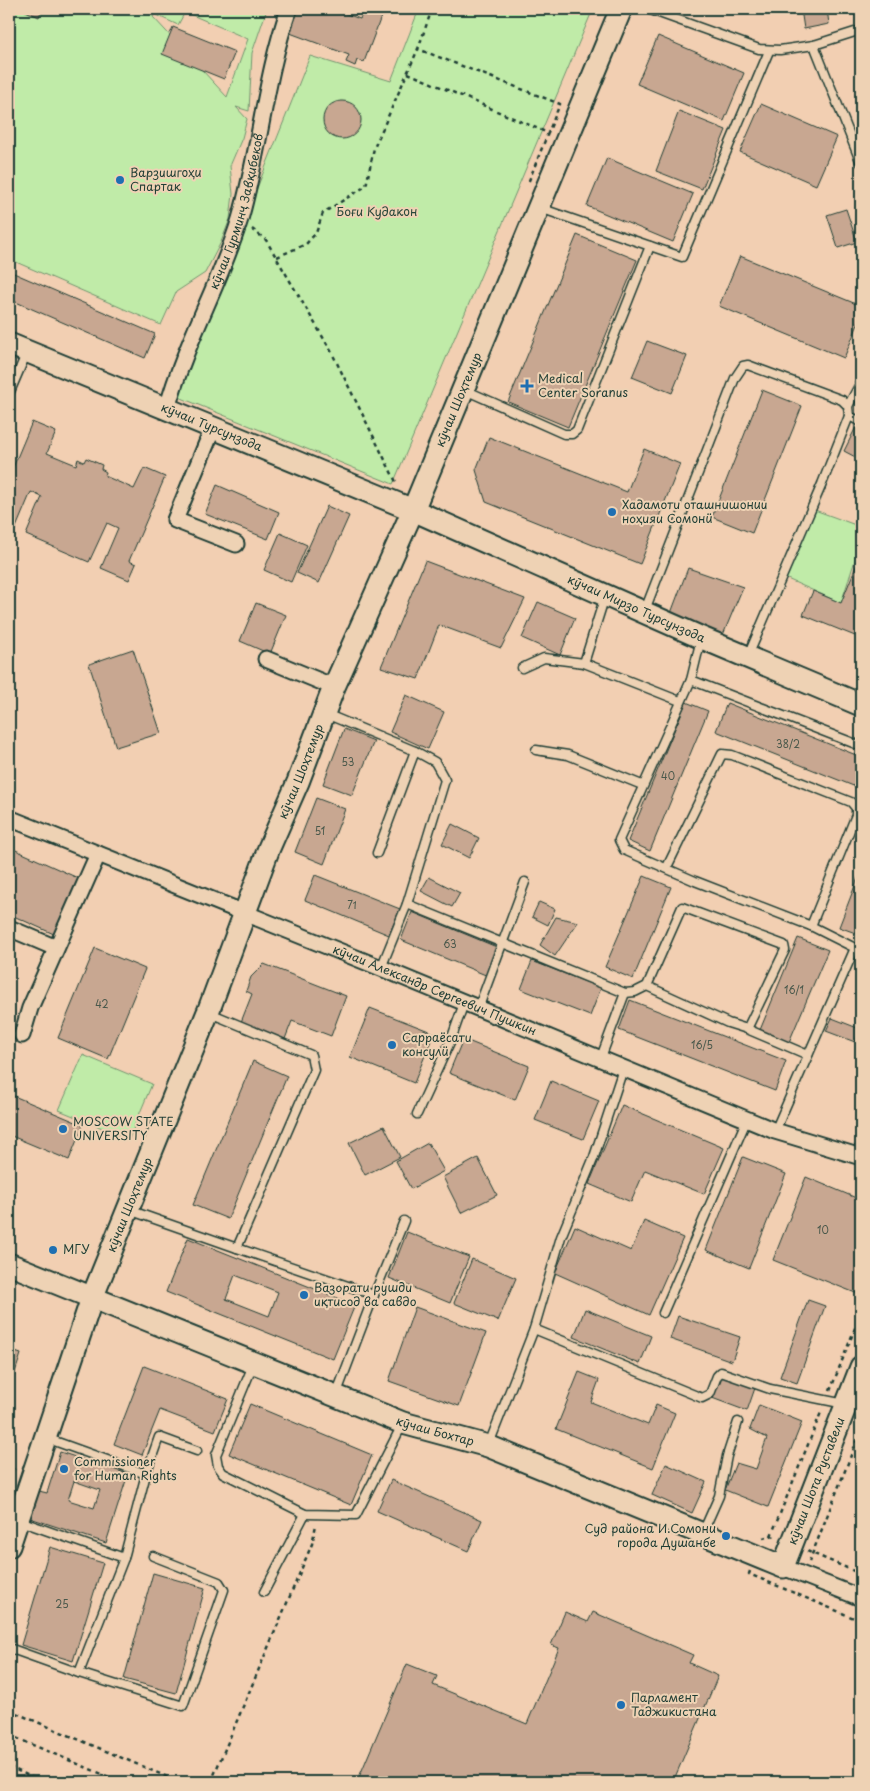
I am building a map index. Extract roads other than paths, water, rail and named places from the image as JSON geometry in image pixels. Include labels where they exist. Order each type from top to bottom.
[{"type":"main road","name":"кӯчаи Шоҳтемур","points":[[9,1546],[92,1298],[208,1012],[269,848],[334,687],[413,510],[621,9]]},
{"type":"main road","name":"кӯчаи Турсунзода","points":[[18,348],[413,510]]},
{"type":"main road","name":"кӯчаи Мирзо Турсунзода","points":[[413,510],[747,658],[861,705]]},
{"type":"main road","name":"кӯчаи Бохтар","points":[[9,1264],[403,1423],[488,1446],[782,1567]]},
{"type":"main road","name":"кӯчаи Шота Руставели","points":[[782,1567],[860,1373]]},
{"type":"street","name":"кӯчаи Гурминҷ Завқибеков","points":[[167,410],[193,333],[206,307],[240,219],[278,39],[289,9]]},
{"type":"street","points":[[213,428],[175,520],[236,544]]},
{"type":"street","points":[[266,659],[334,687]]},
{"type":"street","name":"кӯчаи Александр Сергеевич Пушкин","points":[[9,818],[381,968],[775,1131],[861,1157]]},
{"type":"street","points":[[22,1035],[30,1008],[98,854]]},
{"type":"street","points":[[9,928],[56,948]]},
{"type":"street","name":"кӯчаи Бохтар","points":[[782,1567],[861,1598]]},
{"type":"lane","points":[[648,9],[759,49],[770,51],[814,45],[861,30]]},
{"type":"lane","points":[[814,45],[861,163]]},
{"type":"lane","points":[[538,208],[650,246],[679,258],[684,254],[770,51]]},
{"type":"lane","points":[[463,390],[564,434],[572,434],[577,430],[650,246]]},
{"type":"lane","points":[[9,394],[18,348]]},
{"type":"lane","points":[[644,612],[735,378],[743,366],[748,365],[823,391],[842,400],[848,406]]},
{"type":"lane","points":[[747,658],[822,484],[849,416],[848,406],[861,382]]},
{"type":"lane","points":[[849,416],[861,422]]},
{"type":"lane","points":[[584,663],[606,595]]},
{"type":"lane","points":[[702,638],[691,680],[642,785],[619,840],[624,850],[695,881],[811,926],[858,951],[808,1055],[775,1131]]},
{"type":"lane","points":[[522,668],[544,658],[584,663],[680,701]]},
{"type":"lane","points":[[691,680],[861,746]]},
{"type":"lane","points":[[325,713],[416,751],[435,762],[444,780],[407,904],[381,968]]},
{"type":"lane","points":[[536,750],[568,755],[642,785]]},
{"type":"lane","points":[[377,854],[416,751]]},
{"type":"lane","points":[[667,868],[722,754],[732,754],[851,802],[856,808],[856,815],[811,926]]},
{"type":"lane","points":[[417,1114],[451,1040],[504,943],[525,882]]},
{"type":"lane","points":[[407,904],[625,993],[647,986],[728,1023],[808,1055]]},
{"type":"lane","points":[[647,986],[682,907],[778,941],[784,945],[785,950],[747,1029]]},
{"type":"lane","points":[[600,1060],[625,993]]},
{"type":"lane","points":[[208,1012],[311,1055],[314,1062],[314,1070],[286,1138],[236,1248]]},
{"type":"lane","points":[[488,1446],[534,1329],[561,1237],[594,1157],[623,1069]]},
{"type":"lane","points":[[663,1313],[747,1119]]},
{"type":"lane","points":[[128,1210],[374,1294]]},
{"type":"lane","points":[[336,1395],[404,1220]]},
{"type":"lane","points":[[534,1329],[702,1398],[710,1394],[717,1376],[722,1372],[770,1389],[847,1404]]},
{"type":"lane","points":[[254,1362],[216,1455],[218,1466],[223,1473],[305,1514],[318,1516],[356,1515],[403,1423]]},
{"type":"lane","points":[[703,1534],[719,1496],[727,1456],[738,1422]]},
{"type":"lane","points":[[79,1673],[124,1558],[146,1474],[159,1437],[197,1451]]},
{"type":"lane","points":[[46,1438],[146,1474]]},
{"type":"lane","points":[[264,1592],[305,1514]]},
{"type":"lane","points":[[19,1520],[124,1558]]},
{"type":"lane","points":[[9,1648],[79,1673],[183,1706],[224,1590],[219,1582],[154,1556]]},
{"type":"place","name":"Варзишгоҳи Спартак","points":[[120,180]]},
{"type":"place","name":"Medical Center Soranus","points":[[527,386]]},
{"type":"place","name":"Хадамоти оташнишонии ноҳияи Сомонӣ","points":[[612,512]]},
{"type":"place","name":"Сарраёсати консулӣ","points":[[392,1045]]},
{"type":"place","name":"MOSCOW STATE UNIVERSITY","points":[[63,1129]]},
{"type":"place","name":"МГУ","points":[[53,1250]]},
{"type":"place","name":"Вазорати рушди иқтисод ва савдо","points":[[304,1295]]},
{"type":"place","name":"Commissioner for Human Rights","points":[[64,1469]]},
{"type":"place","name":"Суд района И.Сомони города Душанбе","points":[[726,1536]]},
{"type":"place","name":"Парламент Таджикистана","points":[[621,1705]]},
{"type":"park label","name":"Боғи Кудакон","points":[[377,212]]}]
